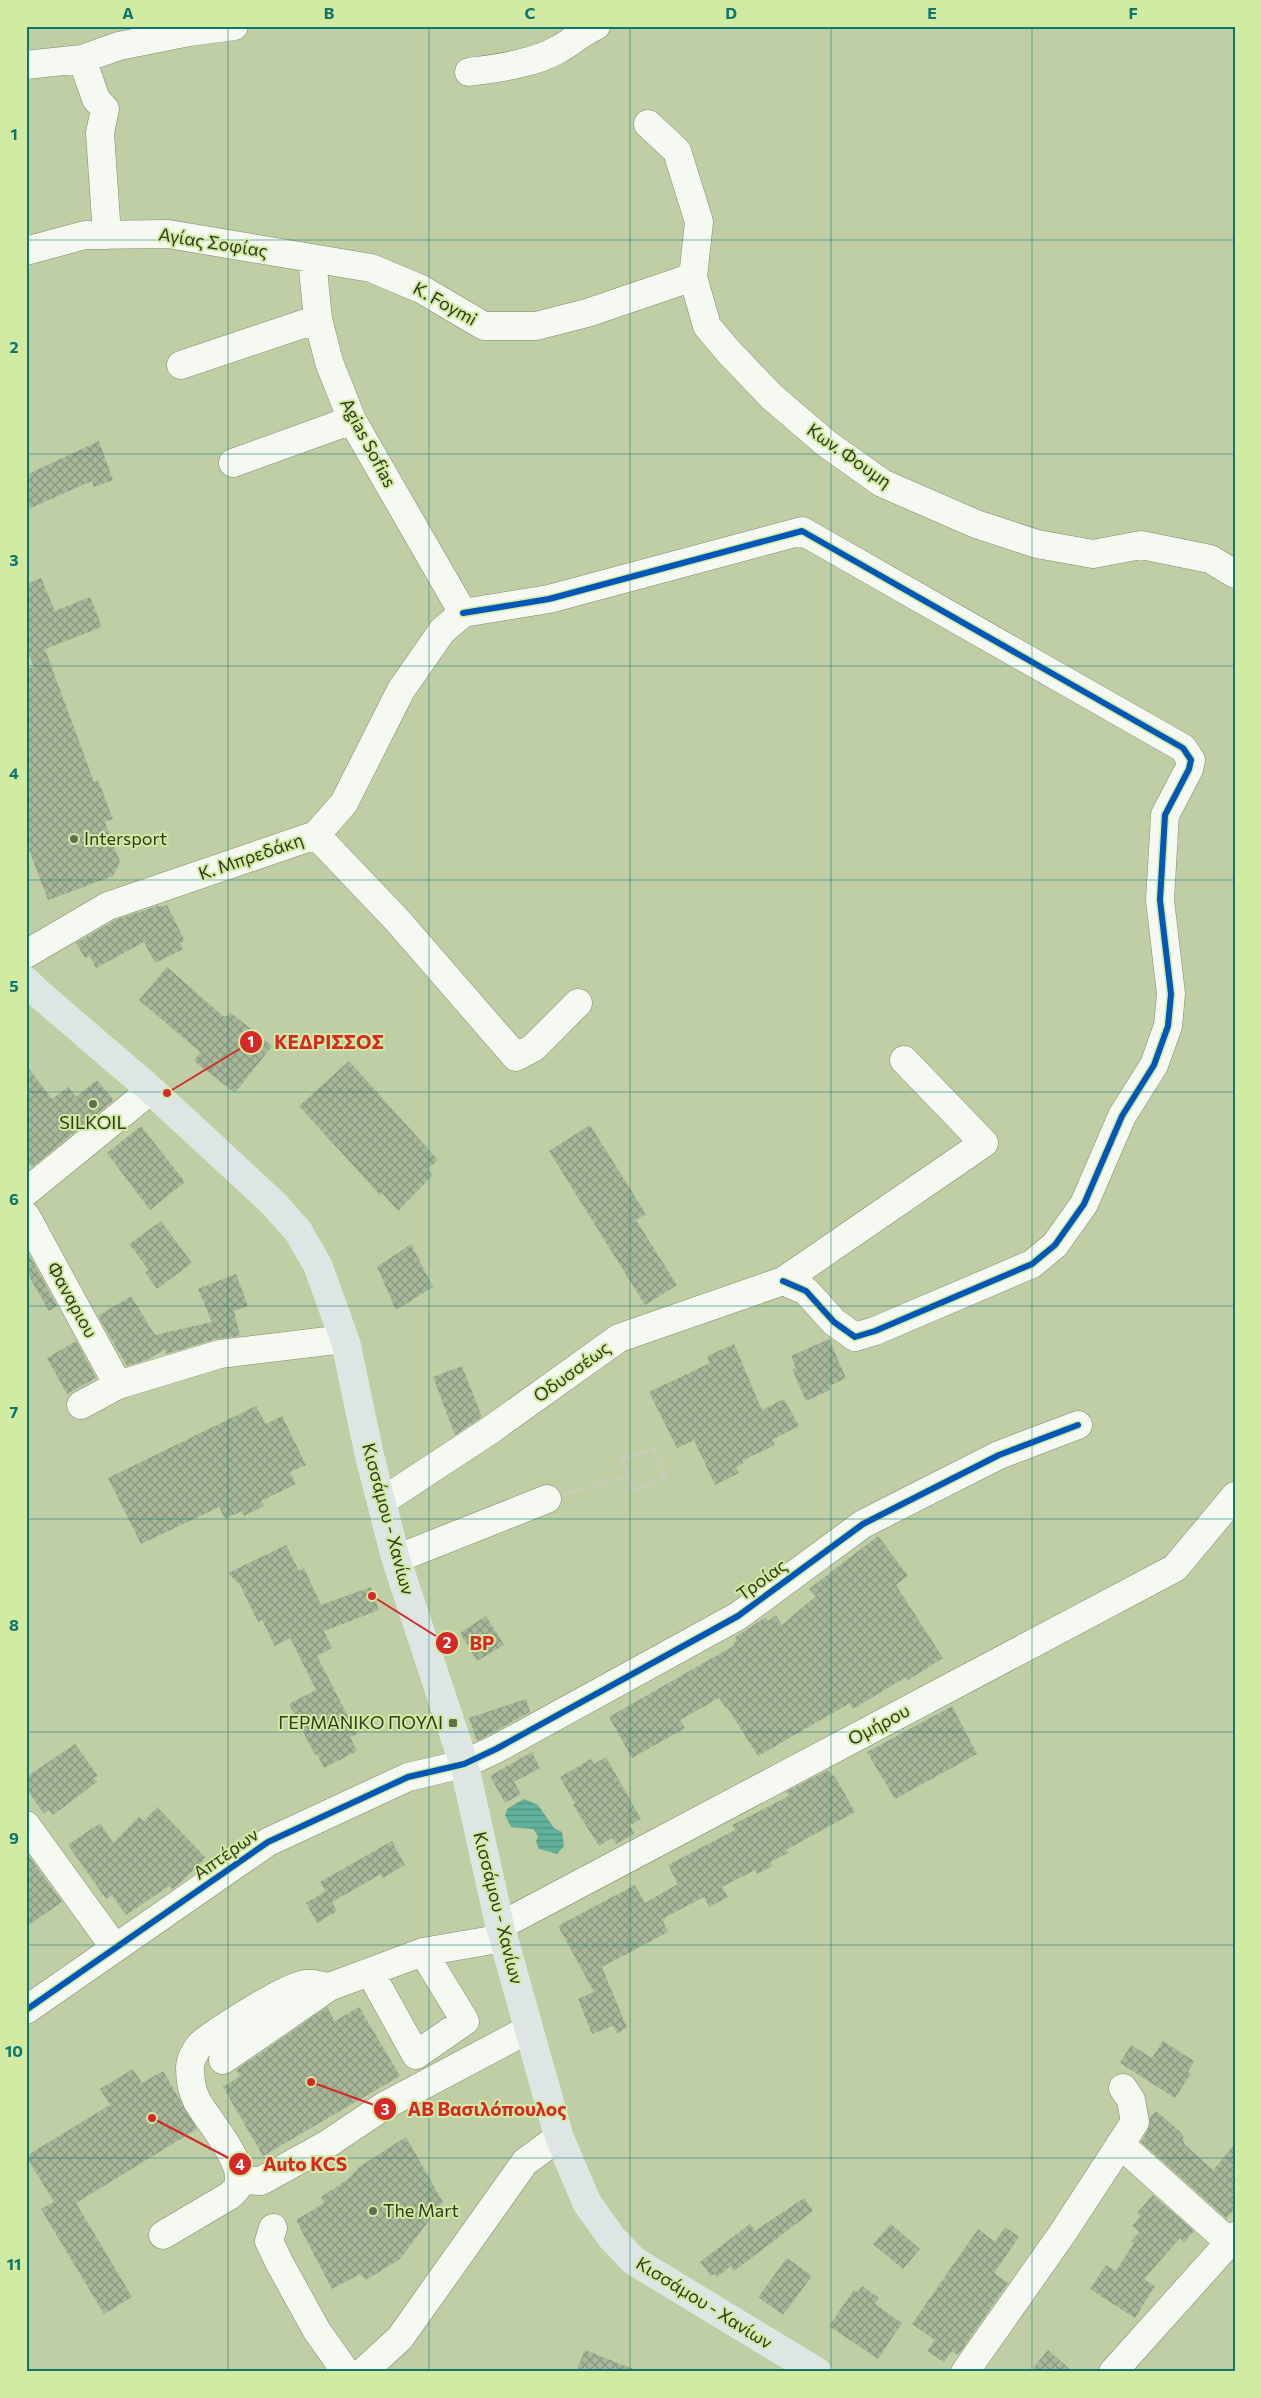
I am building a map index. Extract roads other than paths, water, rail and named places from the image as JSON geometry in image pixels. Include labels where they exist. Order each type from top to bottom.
[{"type":"main road","name":"Κισσάμου - Χανίων","points":[[26,981],[151,1090],[273,1203],[298,1231],[318,1266],[344,1339],[380,1502],[396,1559],[464,1764],[502,1932],[559,2137],[587,2203],[612,2238],[634,2261],[817,2372]]},
{"type":"street","points":[[26,65],[82,59],[119,46],[189,32],[234,26]]},
{"type":"street","points":[[469,72],[495,69],[542,56],[559,49],[596,26]]},
{"type":"street","points":[[82,59],[96,99],[105,109],[100,133],[107,234]]},
{"type":"street","name":"Κων. Φουμη","points":[[648,124],[677,151],[699,222],[693,277],[707,326],[772,397],[827,444],[882,483],[976,524],[1037,544],[1094,554],[1141,545],[1210,559],[1235,574]]},
{"type":"street","name":"Αγίας Σοφίας","points":[[26,251],[85,235],[168,234],[312,259]]},
{"type":"street","name":"K. Foymi","points":[[312,259],[371,268],[421,289],[484,326],[536,326],[587,313],[693,277]]},
{"type":"street","name":"Agias Sofias","points":[[312,259],[318,318],[328,362],[352,420],[463,613]]},
{"type":"street","points":[[181,365],[318,318]]},
{"type":"street","points":[[233,463],[352,420]]},
{"type":"street","points":[[463,613],[549,599],[802,531],[1175,743],[1183,748],[1190,760],[1189,770],[1165,815],[1160,900],[1170,994],[1168,1026],[1154,1065],[1122,1116],[1084,1204],[1070,1226],[1054,1246],[1032,1264],[875,1331],[855,1337],[834,1322],[806,1291],[783,1281]]},
{"type":"street","name":"Κ. Μπρεδάκη","points":[[26,954],[108,906],[316,835],[344,803],[370,747],[400,690],[442,631],[463,613]]},
{"type":"street","points":[[316,835],[397,920],[516,1057],[533,1048],[578,1003]]},
{"type":"street","name":"Οδυσσέως","points":[[380,1502],[490,1432],[619,1338],[783,1281],[984,1143],[904,1060]]},
{"type":"street","points":[[26,1192],[151,1090]]},
{"type":"street","name":"Φαναριου","points":[[26,1216],[118,1385]]},
{"type":"street","points":[[80,1406],[118,1385],[220,1354],[344,1339]]},
{"type":"street","name":"Τροίας","points":[[464,1764],[496,1749],[738,1616],[864,1524],[999,1455],[1078,1425]]},
{"type":"street","name":"Ομήρου","points":[[329,1987],[423,1952],[502,1932],[1175,1568],[1235,1496]]},
{"type":"street","points":[[396,1559],[548,1499]]},
{"type":"street","name":"Απτέρων","points":[[26,2010],[268,1842],[408,1777],[464,1764]]},
{"type":"street","points":[[26,1825],[116,1948]]},
{"type":"street","points":[[370,1972],[416,2055],[465,2021],[423,1952]]},
{"type":"street","points":[[163,2235],[229,2196],[237,2188],[239,2180],[235,2159],[196,2100],[191,2082],[190,2065],[193,2054],[200,2045],[238,2019],[284,1993],[306,1984],[329,1987]]},
{"type":"street","points":[[223,2060],[329,1987]]},
{"type":"street","points":[[239,2180],[261,2181],[326,2145],[384,2106],[529,2029]]},
{"type":"street","points":[[965,2372],[1062,2234],[1135,2122],[1131,2100],[1123,2088]]},
{"type":"street","points":[[363,2372],[400,2338],[526,2162],[559,2137]]},
{"type":"street","points":[[1113,2372],[1232,2239],[1120,2144]]},
{"type":"street","points":[[272,2228],[269,2241],[280,2264],[317,2332],[346,2372]]},
{"type":"water","points":[[524,1799],[538,1805],[554,1828],[562,1832],[564,1846],[557,1854],[539,1849],[536,1842],[538,1836],[533,1829],[511,1827],[505,1815],[508,1808]]},
{"type":"place","name":"Intersport","points":[[74,839]]},
{"type":"place","name":"ΚΕΔΡΙΣΣΟΣ","points":[[167,1093]]},
{"type":"place","name":"SILKOIL","points":[[93,1104]]},
{"type":"place","name":"BP","points":[[372,1596]]},
{"type":"place","name":"ΓΕΡΜΑΝΙΚΟ ΠΟΥΛΙ","points":[[453,1723]]},
{"type":"place","name":"ΑΒ Βασιλόπουλος","points":[[311,2082]]},
{"type":"place","name":"Auto KCS","points":[[152,2118]]},
{"type":"place","name":"The Mart","points":[[373,2211]]}]
